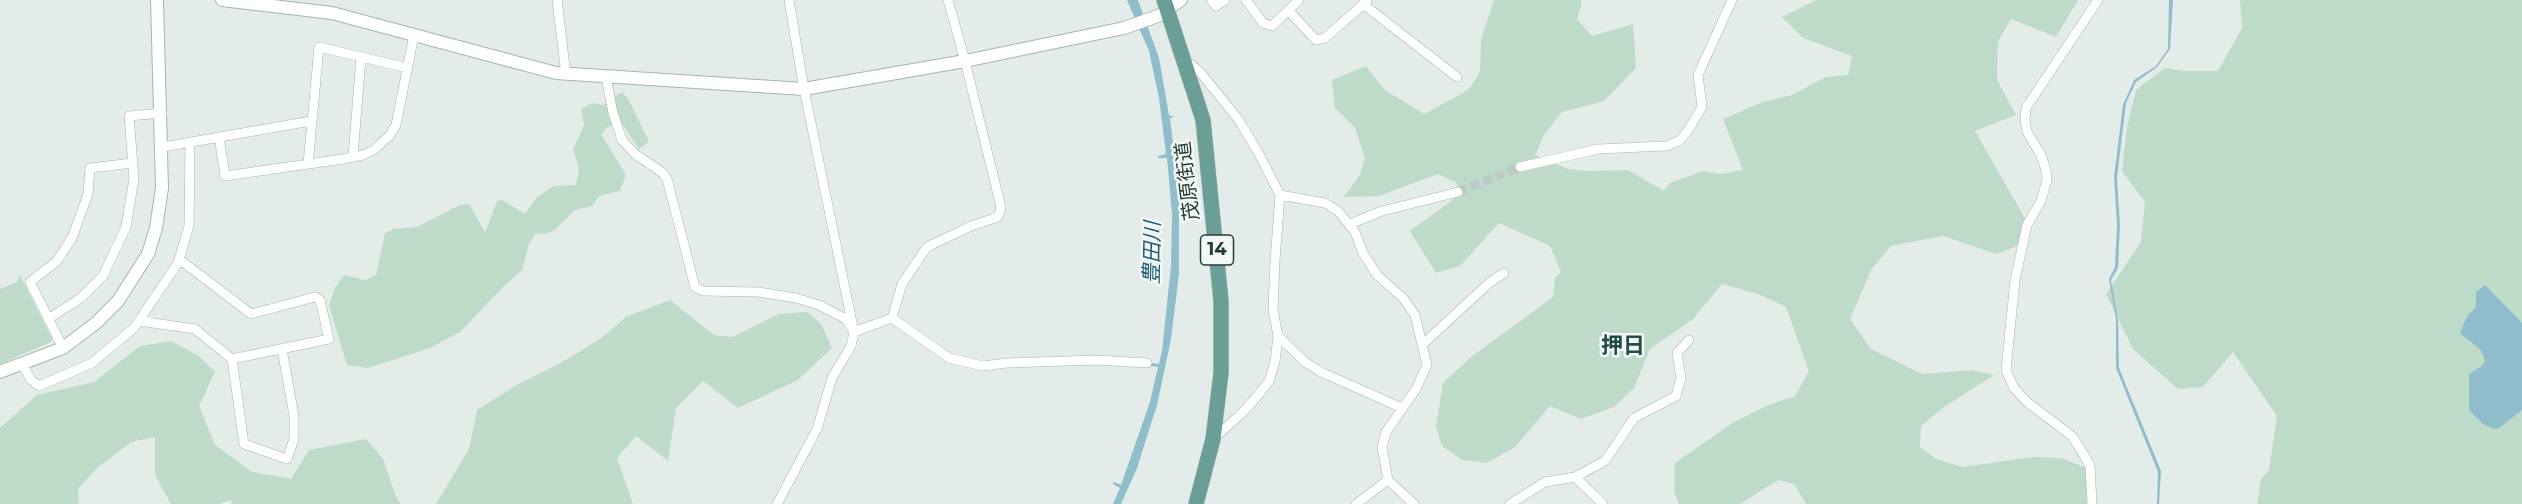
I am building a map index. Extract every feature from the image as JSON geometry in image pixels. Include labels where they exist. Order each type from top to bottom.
[{"type":"main road","name":"茂原街道","points":[[1168,6],[1203,120],[1218,252],[1223,338],[1221,373],[1213,439],[1200,502]]},
{"type":"street","points":[[0,372],[63,348],[96,323],[118,301],[147,254],[156,228],[163,147],[157,0]]},
{"type":"street","points":[[222,0],[332,13],[566,75],[804,89],[966,61],[1124,28],[1168,6]]},
{"type":"street","points":[[557,0],[566,75]]},
{"type":"street","points":[[777,504],[817,429],[832,378],[851,346],[854,333],[804,89],[789,0]]},
{"type":"street","points":[[892,318],[902,284],[927,247],[971,226],[998,218],[1001,207],[966,61],[948,0]]},
{"type":"street","points":[[1211,0],[1216,6],[1225,0]]},
{"type":"street","points":[[1246,0],[1263,23],[1272,26],[1299,0]]},
{"type":"street","points":[[1520,167],[1598,148],[1666,146],[1679,141],[1688,132],[1702,107],[1698,75],[1732,0]]},
{"type":"street","points":[[2092,504],[2090,466],[2072,436],[2027,402],[2014,388],[2006,370],[2015,280],[2027,225],[2040,201],[2047,180],[2041,154],[2027,132],[2026,108],[2098,0]]},
{"type":"street","points":[[1288,10],[1316,40],[1325,38],[1365,2],[1456,77]]},
{"type":"street","points":[[219,137],[225,176],[352,157],[374,150],[390,135],[396,125],[414,35]]},
{"type":"street","points":[[308,164],[319,47],[408,68]]},
{"type":"street","points":[[352,157],[361,57]]},
{"type":"street","points":[[1183,58],[1200,72],[1238,119],[1280,195],[1273,310],[1278,336],[1278,352],[1269,381],[1244,412],[1213,439]]},
{"type":"street","points":[[606,77],[613,112],[622,140],[634,154],[663,173],[667,179],[695,287],[703,291],[758,292],[796,298],[819,305],[846,319],[854,333]]},
{"type":"street","points":[[48,319],[81,298],[103,276],[126,227],[134,179],[129,116],[162,113]]},
{"type":"street","points":[[163,147],[311,121]]},
{"type":"street","points":[[22,364],[31,380],[39,386],[92,363],[134,328],[162,290],[179,259],[189,226],[190,142]]},
{"type":"street","points":[[63,348],[30,282],[57,261],[72,238],[88,194],[90,168],[133,163]]},
{"type":"street","points":[[1350,224],[1382,211],[1458,192]]},
{"type":"street","points":[[1280,195],[1324,203],[1338,211],[1350,224],[1363,254],[1377,275],[1403,298],[1415,315],[1427,365],[1424,377],[1386,432],[1382,447],[1388,480],[1414,504]]},
{"type":"street","points":[[179,259],[251,314],[315,297],[320,300],[329,339],[232,359]]},
{"type":"street","points":[[1422,345],[1489,283],[1504,273]]},
{"type":"street","points":[[854,333],[892,318]]},
{"type":"street","points":[[892,318],[949,358],[983,366],[1096,360],[1147,363]]},
{"type":"street","points":[[139,321],[195,329],[232,359],[244,444],[287,459],[294,439],[294,416],[282,349]]},
{"type":"street","points":[[1278,336],[1305,362],[1321,372],[1402,408]]},
{"type":"street","points":[[1510,504],[1545,482],[1575,477],[1605,461],[1634,418],[1676,396],[1681,378],[1677,353],[1689,339]]},
{"type":"street","points":[[1575,477],[1603,504]]},
{"type":"street","points":[[1356,504],[1388,480]]},
{"type":"green space","points":[[1494,0],[1581,0],[1577,19],[1592,36],[1633,24],[1636,68],[1604,101],[1562,112],[1544,135],[1535,155],[1568,169],[1628,170],[1664,191],[1670,183],[1703,171],[1720,174],[1743,170],[1723,119],[1763,102],[1792,95],[1826,77],[1848,75],[1852,56],[1803,38],[1782,17],[1816,0],[2078,0],[2056,37],[2011,19],[1998,41],[1997,80],[2016,115],[1975,131],[2026,220],[2020,245],[1996,254],[1943,236],[1891,246],[1871,270],[1850,319],[1871,349],[1922,374],[1972,370],[1994,375],[1944,407],[1921,426],[1920,447],[1936,459],[1962,467],[2033,457],[2061,458],[2090,469],[2094,504],[1806,504],[1794,484],[1778,480],[1740,504],[1679,504],[1674,492],[1675,463],[1734,422],[1766,406],[1795,396],[1809,371],[1786,307],[1758,294],[1722,284],[1693,319],[1650,349],[1634,388],[1614,407],[1581,419],[1550,406],[1515,447],[1487,463],[1462,460],[1442,446],[1436,426],[1443,383],[1471,357],[1553,297],[1555,278],[1561,272],[1550,246],[1499,223],[1460,266],[1436,273],[1410,231],[1458,196],[1457,183],[1438,174],[1379,196],[1344,197],[1360,175],[1365,158],[1355,128],[1335,108],[1332,80],[1366,66],[1385,90],[1424,114],[1468,90],[1480,72],[1481,39]]},
{"type":"green space","points":[[2240,0],[2522,0],[2522,504],[2257,504],[2261,479],[2269,470],[2277,416],[2233,352],[2203,387],[2178,389],[2133,349],[2106,294],[2141,242],[2145,202],[2122,171],[2127,127],[2136,90],[2165,68],[2184,71],[2218,71],[2242,28]]},
{"type":"green space","points":[[622,92],[629,100],[649,142],[639,149],[623,125],[607,127],[601,134],[626,175],[620,191],[599,196],[592,206],[575,210],[555,230],[545,234],[536,233],[529,244],[522,270],[460,332],[430,348],[368,368],[347,365],[329,305],[335,288],[344,275],[366,280],[376,275],[385,233],[394,229],[417,227],[460,205],[469,204],[485,232],[497,201],[502,200],[525,214],[537,197],[554,186],[576,185],[579,169],[573,149],[584,126],[581,109],[592,103],[603,105]]},
{"type":"green space","points":[[20,275],[52,339],[51,342],[0,364],[0,289],[17,282]]},
{"type":"green space","points":[[670,300],[714,335],[733,337],[779,314],[807,312],[821,324],[832,348],[798,380],[738,408],[703,381],[676,408],[668,461],[636,436],[617,458],[633,504],[436,504],[469,449],[477,410],[600,339],[626,317]]},
{"type":"green space","points":[[171,341],[199,356],[215,372],[199,406],[215,445],[252,472],[291,479],[309,450],[366,439],[383,459],[396,497],[401,504],[232,504],[230,500],[219,504],[171,504],[155,475],[155,437],[131,442],[97,468],[78,489],[79,504],[0,504],[0,428],[37,395],[94,382],[140,346]]},
{"type":"water","points":[[1127,0],[1138,0],[1159,58],[1169,115],[1175,117],[1170,118],[1179,191],[1179,274],[1171,339],[1157,405],[1137,468],[1121,504],[1113,504],[1120,488],[1113,484],[1114,482],[1121,485],[1150,402],[1158,367],[1151,366],[1152,363],[1159,364],[1162,351],[1171,266],[1172,214],[1167,158],[1158,158],[1166,154],[1159,98],[1149,51]]},
{"type":"water","points":[[2169,0],[2173,0],[2170,49],[2157,67],[2136,82],[2126,103],[2117,178],[2120,225],[2118,268],[2111,280],[2118,320],[2119,368],[2161,471],[2159,504],[2157,504],[2158,472],[2116,368],[2116,319],[2109,279],[2115,267],[2117,225],[2114,177],[2123,105],[2134,80],[2156,66],[2168,49]]},
{"type":"water","points":[[2485,285],[2522,323],[2522,410],[2499,428],[2494,429],[2483,424],[2469,410],[2469,374],[2482,366],[2485,361],[2481,350],[2460,333],[2467,316],[2476,307],[2476,292]]},
{"type":"tunnel","points":[[1458,192],[1520,167]]},
{"type":"district","name":"押日","points":[[1623,347]]},
{"type":"water label","name":"豊田川","points":[[1153,253]]}]
